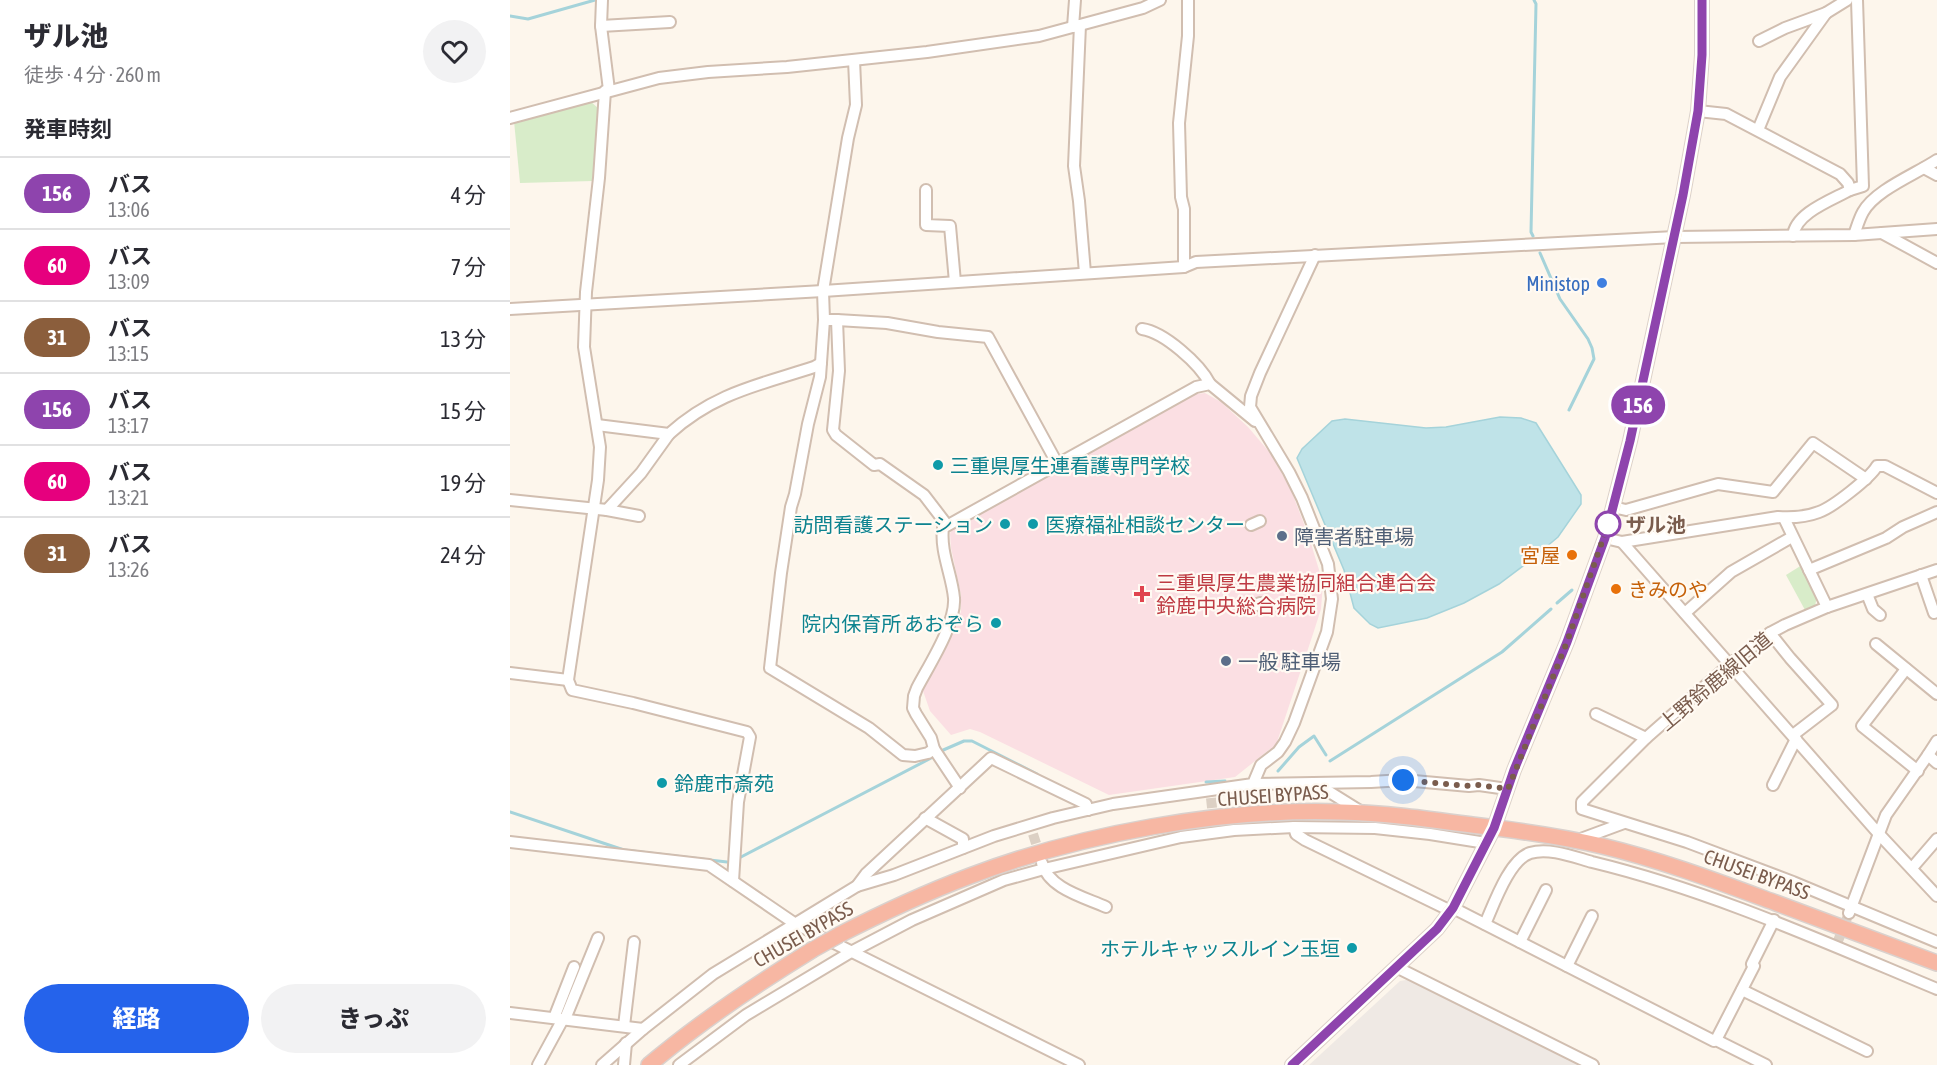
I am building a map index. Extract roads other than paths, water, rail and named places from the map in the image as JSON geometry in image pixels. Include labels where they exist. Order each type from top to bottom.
[{"type":"highway","name":"CHUSEI BYPASS","points":[[649,1065],[716,1012],[812,950],[919,896],[1022,859],[1091,840],[1150,828],[1230,817],[1285,813],[1389,814],[1494,828],[1601,846],[1699,875],[1937,963]]},
{"type":"main road","points":[[1292,1065],[1437,929],[1452,909],[1494,828],[1567,642],[1605,538],[1630,441],[1675,237],[1698,111],[1702,55],[1702,0]]},
{"type":"street","points":[[1075,0],[1077,26],[1074,166],[1085,273]]},
{"type":"street","points":[[510,118],[659,78],[927,52],[1039,36],[1143,8],[1160,0]]},
{"type":"street","points":[[1759,41],[1785,28],[1826,13],[1847,0]]},
{"type":"street","points":[[1793,236],[1798,223],[1817,207],[1863,186],[1857,0]]},
{"type":"street","points":[[1184,267],[1184,209],[1180,197],[1179,123],[1188,36],[1188,1]]},
{"type":"street","points":[[602,3],[601,26],[607,91],[586,292],[584,347],[600,447],[598,480],[568,680],[572,690],[747,732],[750,737],[738,802],[733,881]]},
{"type":"street","points":[[1758,130],[1780,77],[1826,13]]},
{"type":"street","points":[[601,26],[670,22]]},
{"type":"street","points":[[854,60],[856,105],[848,138],[823,291],[824,320],[820,377],[791,507],[776,606],[770,668],[869,728],[903,755],[915,756],[934,749]]},
{"type":"street","points":[[1698,111],[1726,114],[1758,130],[1840,174],[1848,183],[1850,190]]},
{"type":"street","points":[[1854,235],[1869,204],[1937,160]]},
{"type":"street","points":[[1924,168],[1937,175]]},
{"type":"street","points":[[926,189],[926,225],[950,226],[955,282]]},
{"type":"street","points":[[510,309],[1184,267],[1196,262],[1315,255],[1675,237],[1854,235],[1937,229]]},
{"type":"street","points":[[1882,233],[1937,263]]},
{"type":"street","points":[[1253,784],[1261,765],[1278,752],[1290,734],[1327,632],[1332,599],[1328,564],[1302,498],[1250,407],[1251,396],[1315,255]]},
{"type":"street","points":[[824,320],[887,323],[938,332],[988,337],[1058,465]]},
{"type":"street","points":[[837,320],[839,371],[833,430],[836,435],[874,465],[880,464],[924,495],[946,525]]},
{"type":"street","points":[[1142,329],[1157,334],[1177,347],[1206,376],[1210,384],[1260,425]]},
{"type":"street","points":[[607,510],[641,473],[669,434],[688,417],[744,388],[821,363]]},
{"type":"street","points":[[960,788],[934,749],[931,738],[914,708],[914,696],[953,615],[954,598],[942,535],[943,528],[1196,387],[1210,384]]},
{"type":"street","points":[[597,425],[669,434]]},
{"type":"street","points":[[1613,507],[1626,510],[1718,484],[1773,492],[1814,443],[1866,479]]},
{"type":"street","points":[[1605,538],[1622,542],[1801,517],[1821,512],[1866,479],[1877,466],[1885,466],[1937,493]]},
{"type":"street","points":[[510,500],[607,510],[639,516]]},
{"type":"street","points":[[1809,570],[1886,538],[1903,527],[1937,512]]},
{"type":"street","points":[[1784,518],[1827,607]]},
{"type":"street","points":[[1685,613],[1731,572],[1792,537]]},
{"type":"street","points":[[1622,542],[1878,833],[1937,896]]},
{"type":"street","name":"上野鈴鹿線旧道","points":[[1624,823],[1582,809],[1582,802],[1646,738],[1729,664],[1770,633],[1785,625],[1827,607],[1937,570]]},
{"type":"street","points":[[1921,575],[1934,613]]},
{"type":"street","points":[[1867,594],[1873,609],[1880,615]]},
{"type":"street","points":[[1770,633],[1833,705],[1795,737],[1773,785]]},
{"type":"street","points":[[1876,644],[1937,694]]},
{"type":"street","points":[[1906,669],[1862,726],[1918,771]]},
{"type":"street","points":[[510,673],[568,680]]},
{"type":"street","points":[[1596,714],[1646,738]]},
{"type":"street","points":[[1850,909],[1886,815],[1937,741]]},
{"type":"street","points":[[1928,755],[1937,763]]},
{"type":"street","points":[[857,886],[866,874],[991,758],[1086,804],[1088,810]]},
{"type":"street","points":[[602,1065],[643,1029],[713,974],[794,923],[857,886],[894,875],[963,848],[1032,829],[1088,810],[1154,797],[1211,794],[1253,784],[1403,780],[1508,789]]},
{"type":"street","points":[[1314,783],[1362,813]]},
{"type":"street","points":[[925,818],[963,839],[963,848]]},
{"type":"street","points":[[1575,841],[1624,823],[1687,842],[1937,942]]},
{"type":"street","points":[[1293,827],[1296,834],[1305,840],[1485,924],[1763,1064]]},
{"type":"street","points":[[679,1065],[746,1015],[851,952],[912,920],[1042,864],[1215,830],[1293,827],[1375,828],[1486,843]]},
{"type":"street","points":[[1912,868],[1937,839]]},
{"type":"street","points":[[510,842],[709,865],[794,923],[1079,1065]]},
{"type":"street","points":[[1485,924],[1511,869],[1520,859],[1529,853],[1554,852],[1697,892],[1836,943],[1937,989]]},
{"type":"street","points":[[1042,864],[1054,883],[1106,907]]},
{"type":"street","points":[[1520,942],[1546,890]]},
{"type":"street","points":[[1567,966],[1592,916]]},
{"type":"street","points":[[1716,1040],[1754,966],[1752,964],[1774,920]]},
{"type":"street","points":[[538,1065],[598,938]]},
{"type":"street","points":[[624,1026],[634,942]]},
{"type":"street","points":[[1396,967],[1593,1065]]},
{"type":"street","points":[[561,1018],[574,968]]},
{"type":"street","points":[[1742,990],[1867,1051]]},
{"type":"street","points":[[510,1013],[643,1029]]},
{"type":"street","points":[[624,1065],[627,1043]]},
{"type":"water","name":"ザル池","points":[[1500,417],[1521,418],[1536,423],[1581,495],[1581,504],[1558,537],[1499,584],[1464,603],[1427,618],[1378,628],[1370,624],[1354,608],[1344,570],[1297,458],[1302,449],[1332,421],[1345,419],[1426,428],[1446,427]]},
{"type":"waterway","points":[[510,16],[528,19],[595,0]]},
{"type":"waterway","points":[[1533,236],[1531,232],[1536,4],[1534,0]]},
{"type":"waterway","points":[[1540,253],[1560,299],[1592,348],[1594,359],[1569,410]]},
{"type":"waterway","points":[[1557,603],[1572,590]]},
{"type":"waterway","points":[[1330,761],[1502,652],[1551,609]]},
{"type":"waterway","points":[[1278,771],[1299,747],[1314,736],[1326,755]]},
{"type":"waterway","points":[[941,751],[964,741],[972,741],[1037,774]]},
{"type":"waterway","points":[[741,857],[935,756]]},
{"type":"waterway","points":[[1206,782],[1225,781]]},
{"type":"waterway","points":[[510,812],[624,850],[727,862]]},
{"type":"tunnel","points":[[1211,798],[1214,826]]},
{"type":"tunnel","points":[[1033,834],[1041,859]]},
{"type":"tunnel","points":[[1838,941],[1849,913]]},
{"type":"place","name":"Ministop","points":[[1602,283]]},
{"type":"place","name":"三重県厚生連看護専門学校","points":[[938,465]]},
{"type":"place","name":"訪問看護ステーション","points":[[1005,524]]},
{"type":"place","name":"医療福祉相談センター","points":[[1033,524]]},
{"type":"place","name":"ザル池","points":[[1608,524]]},
{"type":"place","name":"障害者駐車場","points":[[1282,536]]},
{"type":"place","name":"宮屋","points":[[1572,555]]},
{"type":"place","name":"きみのや","points":[[1616,589]]},
{"type":"place","name":"三重県厚生農業協同組合連合会 鈴鹿中央総合病院","points":[[1142,594]]},
{"type":"place","name":"院内保育所 あおぞら","points":[[996,623]]},
{"type":"place","name":"一般 駐車場","points":[[1226,661]]},
{"type":"place","name":"鈴鹿市斎苑","points":[[662,783]]},
{"type":"place","name":"ホテルキャッスルイン玉垣","points":[[1352,948]]}]
